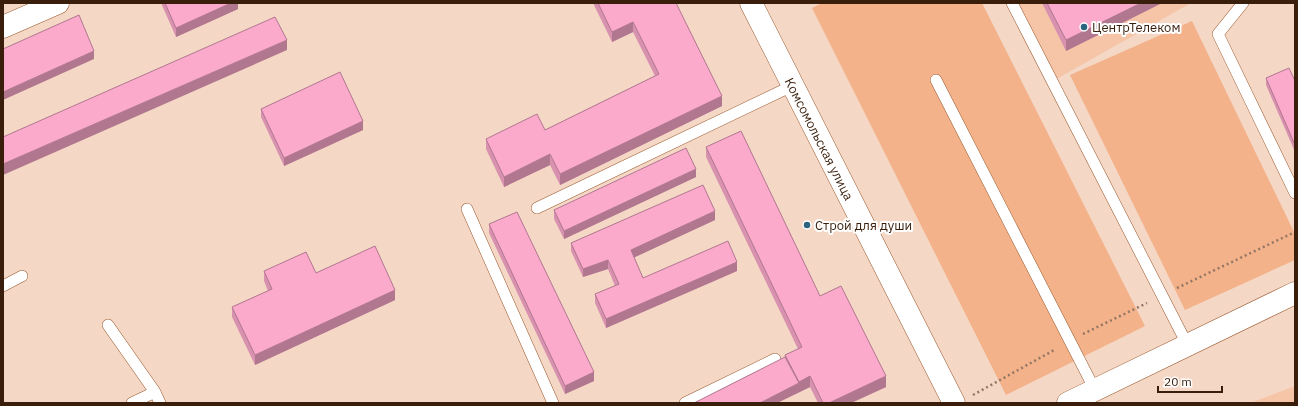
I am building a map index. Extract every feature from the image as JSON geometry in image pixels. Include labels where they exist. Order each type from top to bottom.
[{"type":"street","points":[[3,27],[58,3]]},
{"type":"street","name":"Комсомольская улица","points":[[751,3],[792,86],[963,399]]},
{"type":"street","points":[[1068,403],[1295,293]]},
{"type":"lane","points":[[1012,3],[1188,346]]},
{"type":"lane","points":[[1243,3],[1218,34],[1295,193]]},
{"type":"lane","points":[[936,80],[1095,390]]},
{"type":"lane","points":[[537,208],[792,86]]},
{"type":"lane","points":[[467,209],[553,403]]},
{"type":"lane","points":[[3,286],[22,276]]},
{"type":"lane","points":[[108,325],[155,392],[160,403]]},
{"type":"lane","points":[[685,403],[775,359]]},
{"type":"lane","points":[[132,403],[155,392]]},
{"type":"path","points":[[963,399],[1070,341],[1162,295],[1295,232]]},
{"type":"shaded area","points":[[822,3],[982,3],[1145,326],[1006,395],[812,8]]},
{"type":"shaded area","points":[[1010,3],[1191,3],[1053,81]]},
{"type":"shaded area","points":[[1192,21],[1295,234],[1295,260],[1185,310],[1070,75]]},
{"type":"shaded area","points":[[1295,386],[1295,403],[1250,403]]},
{"type":"building","points":[[165,3],[231,3],[176,28]]},
{"type":"building","points":[[598,3],[676,3],[722,96],[560,174],[550,154],[504,177],[486,139],[537,114],[545,130],[659,74],[633,22],[612,32]]},
{"type":"building","name":"ЦентрТелеком","points":[[1047,3],[1141,3],[1066,40]]},
{"type":"building","points":[[79,15],[94,51],[3,92],[3,49]]},
{"type":"building","points":[[275,17],[287,40],[3,164],[3,137]]},
{"type":"building","points":[[1289,68],[1295,81],[1295,145],[1266,78]]},
{"type":"building","points":[[340,72],[363,121],[284,158],[261,109]]},
{"type":"building","points":[[741,131],[820,296],[841,286],[886,376],[829,403],[823,403],[810,376],[799,382],[785,355],[802,347],[706,147]]},
{"type":"building","points":[[686,148],[696,169],[564,231],[554,210]]},
{"type":"building","points":[[703,185],[715,211],[631,250],[643,278],[728,241],[737,262],[606,319],[595,294],[619,284],[608,260],[583,269],[571,243]]},
{"type":"building","points":[[517,212],[594,372],[565,386],[489,224]]},
{"type":"building","points":[[375,246],[395,290],[255,355],[232,307],[272,289],[264,271],[306,252],[316,273]]},
{"type":"building","points":[[785,357],[799,383],[760,403],[694,403]]},
{"type":"place","name":"ЦентрТелеком","points":[[1084,27]]},
{"type":"place","name":"Строй для души","points":[[807,225]]}]
